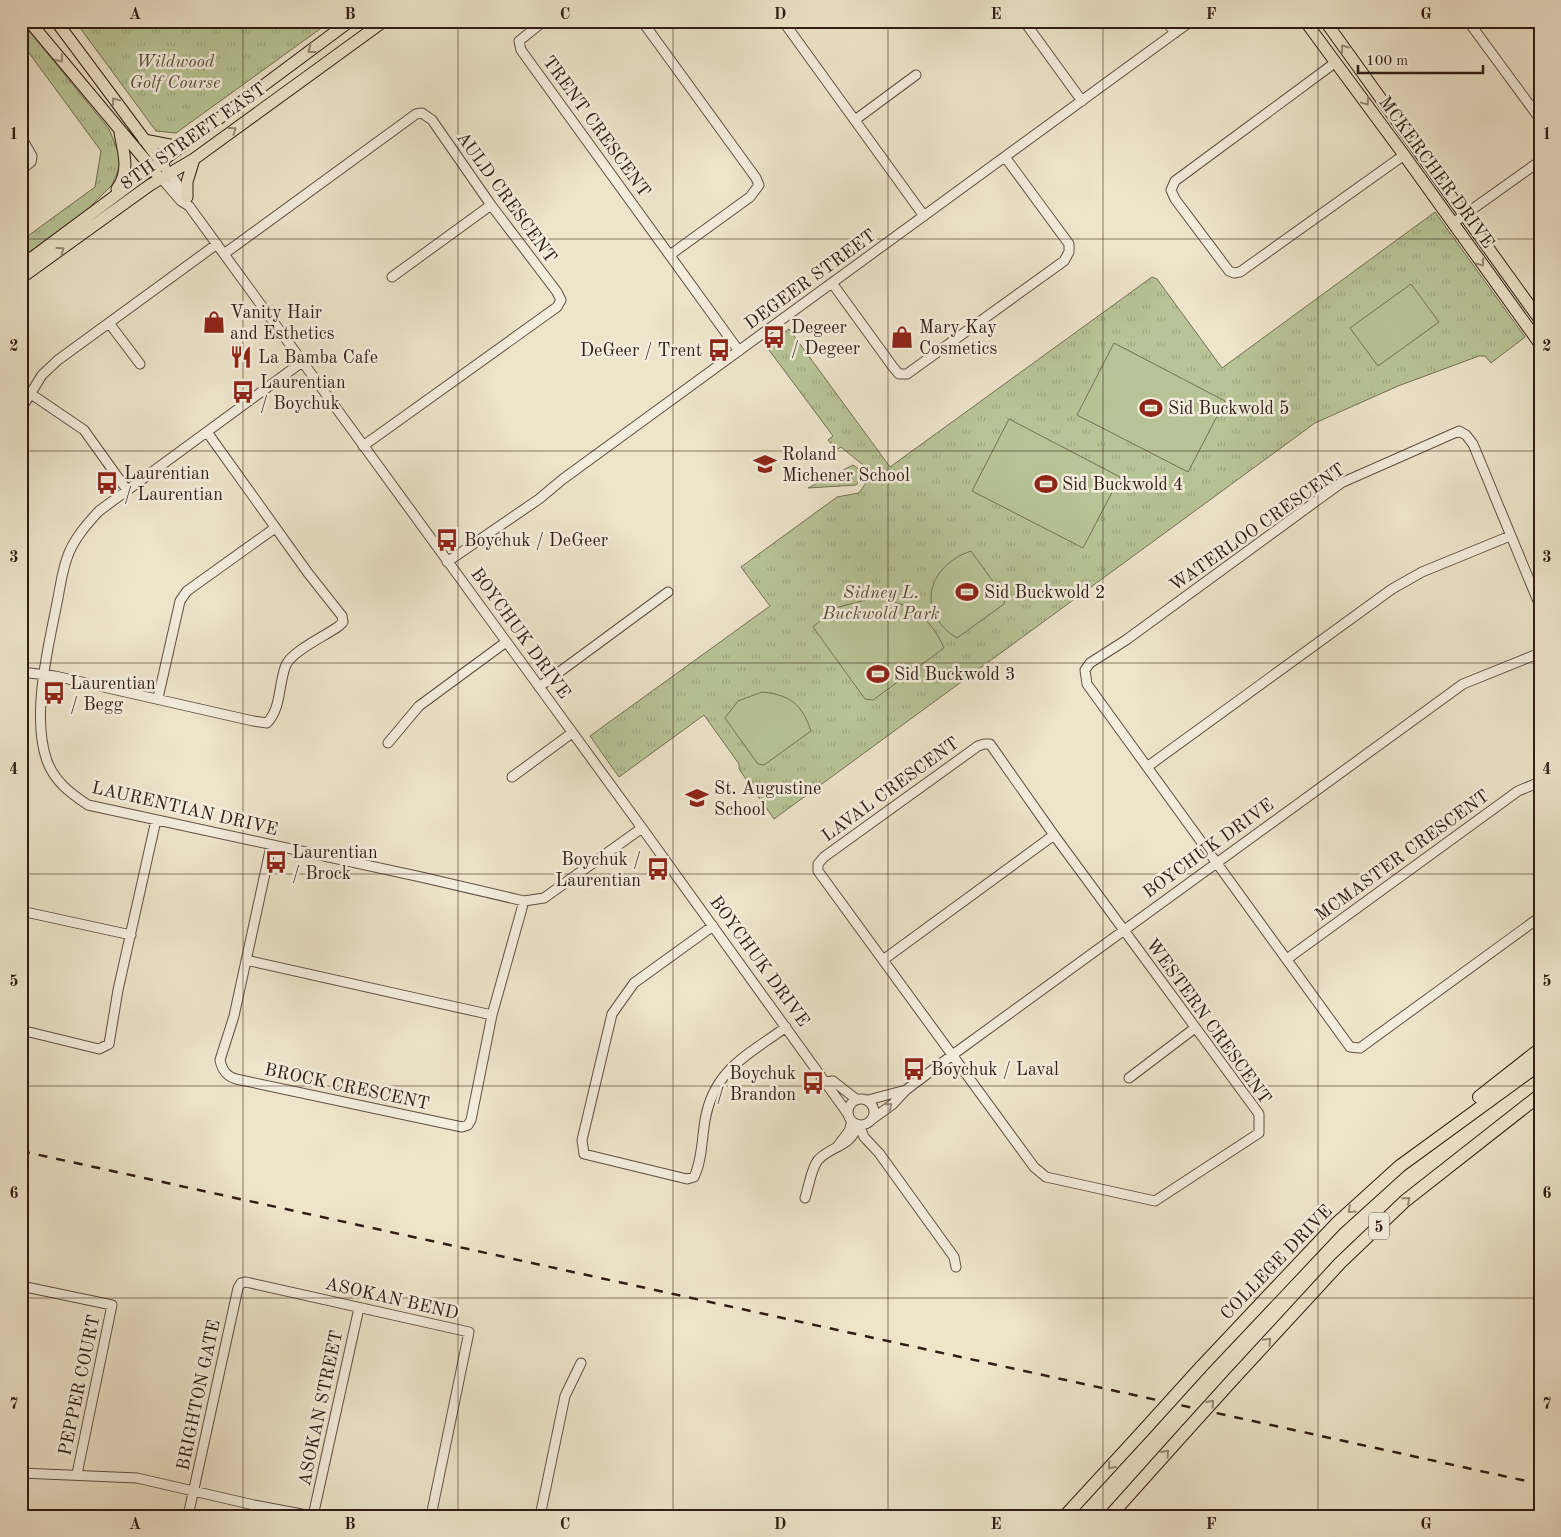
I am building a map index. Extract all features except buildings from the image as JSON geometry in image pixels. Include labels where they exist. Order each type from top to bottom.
[{"type":"highway","points":[[1400,1166],[1466,1108],[1540,1049]]},
{"type":"highway","name":"COLLEGE DRIVE","points":[[1065,1516],[1201,1367],[1336,1224],[1400,1166],[1540,1064]]},
{"type":"highway","name":"5","points":[[1110,1516],[1340,1264],[1405,1201],[1540,1095]]},
{"type":"main road","name":"BOYCHUK DRIVE","points":[[29,21],[120,132],[156,164]]},
{"type":"main road","name":"BOYCHUK DRIVE","points":[[56,21],[144,140],[156,164],[165,176]]},
{"type":"main road","name":"8TH STREET EAST","points":[[21,266],[111,197],[350,21]]},
{"type":"main road","name":"8TH STREET EAST","points":[[21,278],[165,176],[194,159],[384,21]]},
{"type":"main road","name":"MCKERCHER DRIVE","points":[[1305,21],[1540,344]]},
{"type":"main road","name":"MCKERCHER DRIVE","points":[[1325,21],[1540,320]]},
{"type":"main road","points":[[111,197],[124,178],[125,163],[120,132]]},
{"type":"main road","points":[[144,140],[180,147]]},
{"type":"main road","points":[[188,202],[187,182],[194,159]]},
{"type":"street","name":"TRENT CRESCENT","points":[[544,21],[519,41],[521,50],[739,351]]},
{"type":"street","points":[[642,21],[756,178],[759,185],[750,196],[670,255]]},
{"type":"street","points":[[1024,21],[1082,101]]},
{"type":"street","points":[[1166,21],[1175,33]]},
{"type":"street","name":"DEGEER STREET","points":[[447,562],[540,499],[563,479],[1191,21]]},
{"type":"street","points":[[1468,21],[1540,119]]},
{"type":"street","points":[[788,23],[924,216]]},
{"type":"street","points":[[1336,62],[1175,181],[1172,190],[1175,199],[1229,271],[1234,273],[1240,272],[1404,155]]},
{"type":"street","points":[[855,120],[916,75]]},
{"type":"street","name":"AULD CRESCENT","points":[[224,254],[416,114],[422,114],[432,120],[491,205],[560,296],[560,304],[363,446]]},
{"type":"street","points":[[21,137],[32,156],[31,162],[21,170]]},
{"type":"street","points":[[832,283],[893,367],[899,374],[907,374],[1056,266],[1067,256],[1069,244],[1005,157]]},
{"type":"street","points":[[1453,223],[1540,161]]},
{"type":"street","name":"BOYCHUK DRIVE","points":[[165,176],[181,201],[188,202],[825,1082],[859,1121],[893,1104],[906,1090],[951,1056],[1463,684],[1540,652]]},
{"type":"street","points":[[392,277],[491,205]]},
{"type":"street","points":[[21,409],[42,375],[58,360],[217,244]]},
{"type":"street","points":[[109,322],[140,364]]},
{"type":"street","name":"LAURENTIAN DRIVE","points":[[302,362],[99,511],[83,528],[67,557],[43,674],[42,736],[47,762],[65,790],[88,804],[524,901],[544,898],[642,828]]},
{"type":"street","points":[[31,394],[84,430],[127,490]]},
{"type":"street","name":"WATERLOO CRESCENT","points":[[1218,863],[1087,684],[1084,670],[1090,663],[1126,640],[1341,483],[1459,431],[1466,435],[1473,444],[1540,606]]},
{"type":"street","points":[[21,672],[43,674],[267,723],[275,715],[286,663],[301,650],[340,626],[343,622],[342,616],[308,573],[207,432]]},
{"type":"street","points":[[158,698],[180,601],[187,591],[275,528]]},
{"type":"street","points":[[1147,767],[1392,589],[1422,572],[1510,536]]},
{"type":"street","points":[[539,687],[668,592]]},
{"type":"street","points":[[388,743],[419,706],[506,642]]},
{"type":"street","points":[[512,777],[572,734]]},
{"type":"street","name":"LAVAL CRESCENT","points":[[951,1056],[818,871],[818,864],[824,857],[978,746],[990,744],[1124,930]]},
{"type":"street","name":"MCMASTER CRESCENT","points":[[1287,959],[1518,791],[1540,782]]},
{"type":"street","points":[[21,1030],[99,1050],[109,1044],[118,990],[156,820]]},
{"type":"street","points":[[883,960],[1054,835]]},
{"type":"street","name":"BROCK CRESCENT","points":[[271,846],[234,1016],[220,1060],[224,1072],[236,1079],[343,1103],[462,1127],[468,1125],[471,1120],[492,1015],[524,901]]},
{"type":"street","points":[[1218,863],[1350,1047],[1360,1048],[1540,917]]},
{"type":"street","points":[[21,911],[131,935]]},
{"type":"street","points":[[713,926],[634,983],[612,1014],[582,1140],[584,1154],[687,1179],[694,1177],[709,1101],[716,1085],[726,1072],[786,1027]]},
{"type":"street","name":"WESTERN CRESCENT","points":[[951,1056],[1034,1167],[1046,1177],[1155,1202],[1260,1133],[1259,1114],[1124,930]]},
{"type":"street","points":[[246,960],[492,1015]]},
{"type":"street","points":[[1129,1078],[1195,1028]]},
{"type":"street","points":[[825,1082],[833,1081],[856,1099],[848,1107],[859,1121],[864,1138],[879,1154],[954,1257],[956,1267]]},
{"type":"street","name":"BOYCHUK DRIVE","points":[[856,1099],[868,1100],[906,1090]]},
{"type":"street","points":[[805,1198],[814,1168],[819,1160],[850,1140],[855,1134],[859,1121],[874,1110],[868,1100]]},
{"type":"street","name":"ASOKAN BEND","points":[[241,1283],[469,1332],[431,1516]]},
{"type":"street","name":"BRIGHTON GATE","points":[[188,1516],[238,1288],[241,1283]]},
{"type":"street","name":"PEPPER COURT","points":[[21,1286],[112,1305],[77,1474]]},
{"type":"street","name":"ASOKAN STREET","points":[[312,1516],[359,1308]]},
{"type":"street","points":[[540,1516],[565,1396],[581,1363]]},
{"type":"street","points":[[21,1473],[137,1478],[194,1492],[312,1516]]},
{"type":"green space","points":[[21,21],[109,129],[119,154],[120,166],[112,185],[88,209],[21,258],[21,241],[95,187],[101,151],[21,42]]},
{"type":"green space","name":"Wildwood Golf Course","points":[[75,21],[331,21],[176,133],[156,131]]},
{"type":"green space","name":"Sidney L. Buckwold Park","points":[[1435,212],[1525,337],[1491,363],[1485,356],[1479,356],[1398,386],[1315,423],[774,819],[739,769],[739,764],[704,715],[619,777],[590,736],[770,606],[741,567],[837,497],[859,493],[873,473],[841,447],[836,450],[828,440],[833,436],[766,346],[789,329],[890,467],[1152,277],[1157,279],[1222,368]]},
{"type":"green space","points":[[1411,284],[1439,322],[1378,366],[1350,328]]},
{"type":"green space","name":"Sid Buckwold 5","points":[[1114,343],[1225,401],[1188,472],[1077,415]]},
{"type":"green space","name":"Sid Buckwold 4","points":[[1009,419],[1120,477],[1083,548],[972,491]]},
{"type":"green space","points":[[853,465],[864,473],[856,485],[808,488]]},
{"type":"green space","name":"Sid Buckwold 2","points":[[971,551],[1005,598],[1004,604],[957,638],[935,616],[931,603],[932,590],[936,578],[944,567],[956,558]]},
{"type":"green space","name":"Sid Buckwold 3","points":[[873,598],[907,607],[925,619],[939,637],[944,648],[873,700],[865,699],[813,627],[835,608]]},
{"type":"green space","points":[[762,692],[772,693],[794,702],[803,714],[811,731],[764,765],[758,764],[725,718],[738,701]]},
{"type":"railway","points":[[21,1151],[1540,1484]]},
{"type":"place","name":"Vanity Hair and Esthetics","points":[[214,322]]},
{"type":"place","name":"Degeer / Degeer","points":[[774,337]]},
{"type":"place","name":"Mary Kay Cosmetics","points":[[902,337]]},
{"type":"place","name":"DeGeer / Trent","points":[[719,350]]},
{"type":"place","name":"La Bamba Cafe","points":[[241,357]]},
{"type":"place","name":"Laurentian / Boychuk","points":[[243,392]]},
{"type":"place","name":"Sid Buckwold 5","points":[[1151,408]]},
{"type":"place","name":"Roland Michener School","points":[[765,464]]},
{"type":"place","name":"Laurentian / Laurentian","points":[[107,483]]},
{"type":"place","name":"Sid Buckwold 4","points":[[1046,484]]},
{"type":"place","name":"Boychuk / DeGeer","points":[[447,540]]},
{"type":"place","name":"Sid Buckwold 2","points":[[967,592]]},
{"type":"place","name":"Sid Buckwold 3","points":[[878,674]]},
{"type":"place","name":"Laurentian / Begg","points":[[54,693]]},
{"type":"place","name":"St. Augustine School","points":[[697,798]]},
{"type":"place","name":"Laurentian / Brock","points":[[276,862]]},
{"type":"place","name":"Boychuk / Laurentian","points":[[658,869]]},
{"type":"place","name":"Boychuk / Laval","points":[[914,1069]]},
{"type":"place","name":"Boychuk / Brandon","points":[[813,1083]]}]
